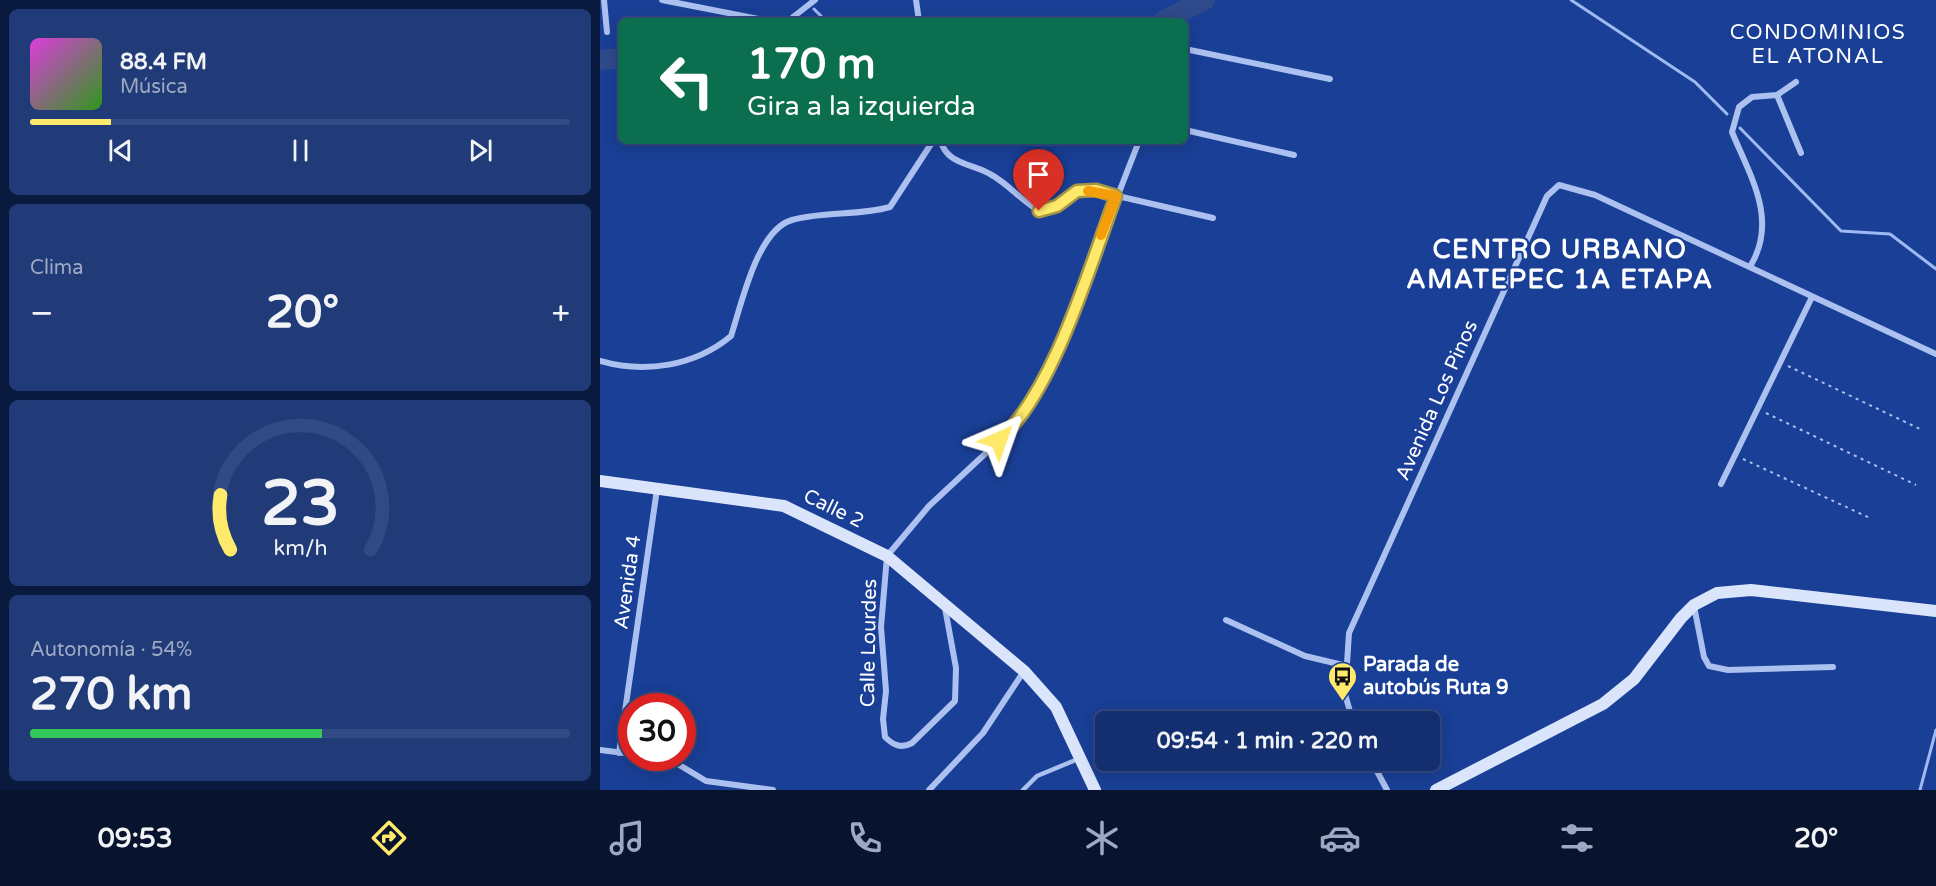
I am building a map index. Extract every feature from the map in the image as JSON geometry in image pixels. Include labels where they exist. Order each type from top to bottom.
[{"type":"street","points":[[604,0],[607,32]]},
{"type":"street","points":[[662,0],[753,18]]},
{"type":"street","points":[[791,18],[805,3],[815,0]]},
{"type":"street","points":[[916,0],[918,18]]},
{"type":"street","points":[[1188,50],[1330,79]]},
{"type":"street","points":[[1750,265],[1757,254],[1764,224],[1759,198],[1732,132],[1734,121],[1739,106],[1752,97],[1777,95],[1796,82]]},
{"type":"street","points":[[1777,95],[1802,153]]},
{"type":"street","points":[[1188,131],[1294,155]]},
{"type":"street","points":[[600,361],[653,368],[708,353],[719,346],[731,336],[762,247],[772,233],[793,220],[890,207],[931,144]]},
{"type":"street","points":[[942,144],[953,159],[990,174],[1021,200],[1039,211],[1057,206],[1077,191],[1096,190],[1213,219]]},
{"type":"street","points":[[887,556],[929,506],[1015,426],[1055,357],[1138,144]]},
{"type":"street","name":"Avenida Los Pinos","points":[[1349,711],[1344,694],[1349,633],[1547,196],[1559,185],[1595,195],[1750,265],[1812,297],[1936,354]]},
{"type":"street","points":[[1721,484],[1812,297]]},
{"type":"street","name":"Calle 2","points":[[600,481],[784,506],[887,556],[945,608],[1024,671],[1056,707],[1095,790]]},
{"type":"street","name":"Avenida 4","points":[[628,693],[657,488]]},
{"type":"street","name":"Calle Lourdes","points":[[887,556],[881,627],[886,691],[884,730],[885,736],[894,745],[906,746],[922,734],[955,701],[956,668],[945,608]]},
{"type":"street","points":[[1436,790],[1603,704],[1623,690],[1635,679],[1681,618],[1694,605],[1717,593],[1751,590],[1936,611]]},
{"type":"street","points":[[1694,605],[1704,657],[1709,666],[1728,670],[1833,667]]},
{"type":"street","points":[[1226,620],[1305,656],[1347,666]]},
{"type":"street","points":[[929,790],[982,733],[1024,671]]},
{"type":"street","points":[[600,750],[618,753]]},
{"type":"street","points":[[689,771],[706,781],[773,790]]},
{"type":"street","points":[[1377,771],[1387,790]]},
{"type":"street","points":[[706,781],[706,790]]},
{"type":"lane","points":[[1023,790],[1037,776],[1081,759]]},
{"type":"path","points":[[1780,362],[1922,430]]},
{"type":"path","points":[[1758,409],[1916,486]]},
{"type":"path","points":[[1735,455],[1872,519]]},
{"type":"waterway","points":[[1168,18],[1205,0]]},
{"type":"waterway","points":[[1571,0],[1695,82],[1727,114]]},
{"type":"waterway","points":[[814,9],[823,18]]},
{"type":"waterway","points":[[600,60],[618,58]]},
{"type":"waterway","points":[[1740,128],[1841,231],[1890,234],[1936,269]]},
{"type":"waterway","points":[[1920,790],[1936,730]]},
{"type":"slow traffic","points":[[1088,191],[1096,190],[1116,196],[1101,235]]},
{"type":"place","name":"Parada de autobús Ruta 9","points":[[1342,702]]},
{"type":"district","name":"CONDOMINIOS EL ATONAL","points":[[1818,44]]},
{"type":"district","name":"CENTRO URBANO AMATEPEC 1A ETAPA","points":[[1560,264]]},
{"type":"route","points":[[999,440],[1015,426],[1055,357],[1116,196],[1096,190],[1077,191],[1057,206],[1039,211]]}]
